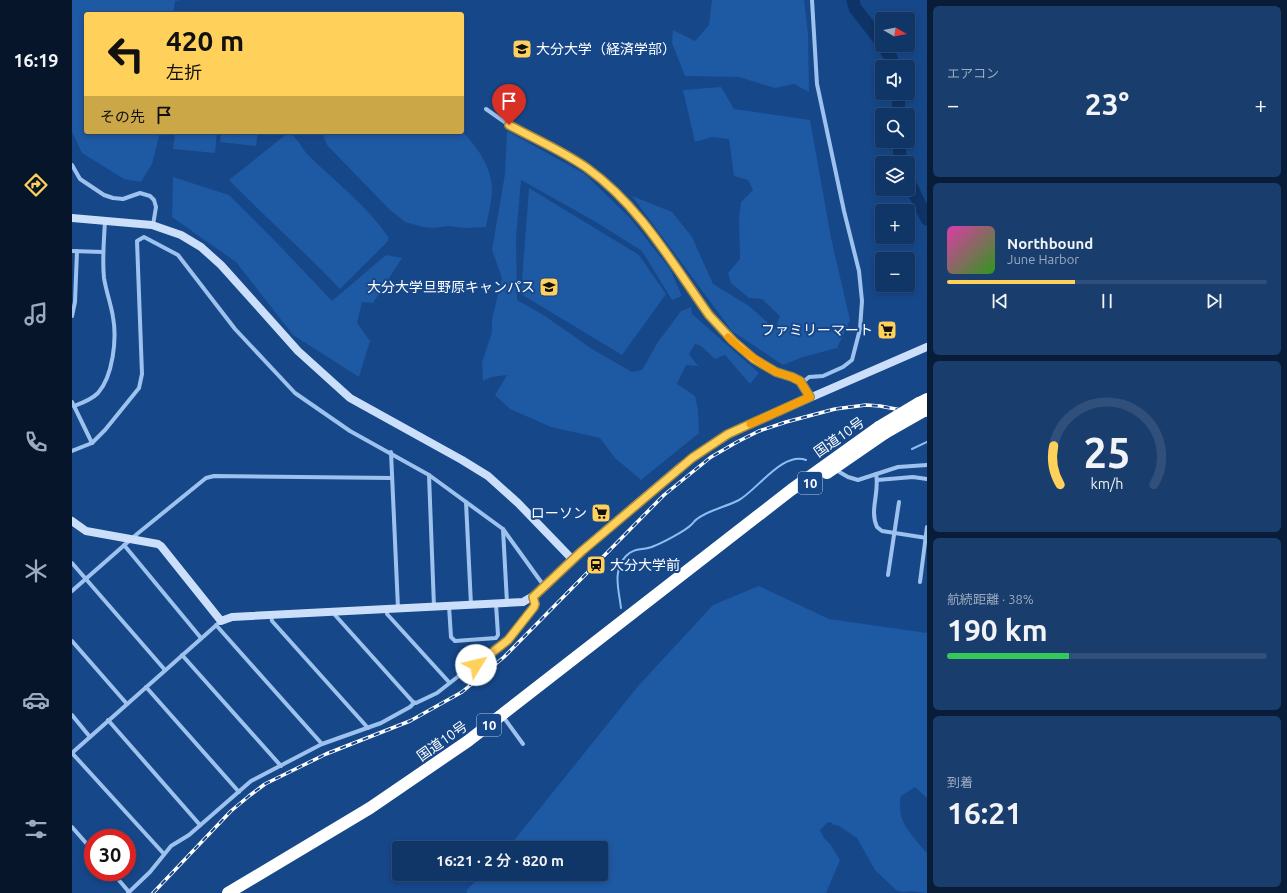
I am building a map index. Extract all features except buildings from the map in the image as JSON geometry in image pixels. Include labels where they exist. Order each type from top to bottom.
[{"type":"highway","name":"国道10号","points":[[228,893],[389,795],[468,741],[734,534],[882,430],[924,403]]},
{"type":"street","points":[[802,383],[809,377],[823,376],[843,367],[852,360],[860,329],[862,301],[858,271],[817,84],[812,0]]},
{"type":"street","points":[[486,109],[509,125],[576,161],[608,185],[629,206],[653,234],[697,299],[719,328],[740,348],[760,363],[776,372],[795,378],[802,383],[810,397]]},
{"type":"street","points":[[72,165],[80,179],[104,195],[123,199],[140,193],[150,196],[154,200],[156,207],[152,226]]},
{"type":"street","points":[[72,218],[105,220],[152,226],[181,235],[201,247],[221,265],[298,351],[350,398],[488,476],[518,503],[572,559]]},
{"type":"street","points":[[74,406],[98,393],[107,377],[113,353],[114,326],[105,280],[103,252],[105,220]]},
{"type":"street","points":[[72,451],[92,443],[105,430],[139,388],[142,374],[137,242],[144,237],[178,255],[235,329],[295,393],[350,430],[429,475],[503,530],[544,586]]},
{"type":"street","points":[[72,250],[103,252]]},
{"type":"street","points":[[72,316],[75,302],[77,251]]},
{"type":"street","points":[[164,854],[72,753],[182,654],[219,623],[232,617],[523,602],[533,597],[572,559],[680,467],[706,448],[737,430],[927,347]]},
{"type":"street","points":[[72,402],[92,443]]},
{"type":"street","points":[[391,452],[398,608]]},
{"type":"street","points":[[832,465],[854,480],[904,466],[927,465]]},
{"type":"street","points":[[876,474],[877,480],[874,503],[875,524],[879,530],[926,538]]},
{"type":"street","points":[[429,475],[434,606]]},
{"type":"street","points":[[72,591],[132,538],[206,478],[214,476],[392,478]]},
{"type":"street","points":[[877,480],[913,477],[927,479]]},
{"type":"street","points":[[466,502],[471,605]]},
{"type":"street","points":[[888,574],[899,502]]},
{"type":"street","points":[[72,521],[86,531],[132,538],[161,546],[219,623],[322,744]]},
{"type":"street","points":[[920,582],[927,528]]},
{"type":"street","points":[[503,530],[507,603]]},
{"type":"street","points":[[124,545],[201,638]]},
{"type":"street","points":[[72,563],[165,670]]},
{"type":"street","points":[[120,881],[129,892],[150,872],[173,844],[189,835],[254,779],[322,744],[384,721],[410,707],[414,703],[420,702],[437,693],[460,674],[504,645],[531,612],[535,604],[533,597]]},
{"type":"street","points":[[449,606],[451,637],[455,641],[496,638],[498,634],[496,603]]},
{"type":"street","points":[[387,609],[387,614],[448,681]]},
{"type":"street","points":[[336,612],[335,615],[414,703]]},
{"type":"street","points":[[271,615],[272,620],[368,728]]},
{"type":"street","points":[[72,641],[127,704]]},
{"type":"street","points":[[182,654],[281,766]]},
{"type":"street","points":[[146,687],[238,792]]},
{"type":"street","points":[[72,715],[90,736]]},
{"type":"street","points":[[502,715],[523,744]]},
{"type":"street","points":[[108,720],[200,825]]},
{"type":"street","points":[[72,827],[84,841]]},
{"type":"shaded area","points":[[72,0],[181,0],[175,1],[173,12],[84,12],[84,134],[160,134],[152,164],[141,182],[124,179],[82,153],[72,132]]},
{"type":"shaded area","points":[[712,0],[804,0],[808,34],[809,92],[794,84],[775,88],[739,77],[685,76],[672,43],[673,30],[695,41],[709,25]]},
{"type":"shaded area","points":[[721,87],[734,109],[810,120],[831,238],[850,320],[837,348],[803,357],[783,365],[732,331],[632,196],[672,212],[692,237],[713,284],[749,306],[775,329],[780,316],[762,299],[749,298],[731,283],[728,273],[740,259],[739,219],[741,202],[753,190],[748,180],[734,176],[729,139],[712,137],[695,142],[683,90]]},
{"type":"shaded area","points":[[507,131],[585,174],[630,218],[670,269],[682,296],[672,300],[642,251],[596,222],[521,180],[516,238],[517,300],[545,316],[592,349],[632,372],[642,370],[658,342],[681,311],[691,307],[692,314],[759,373],[750,384],[725,355],[715,359],[701,346],[695,344],[689,354],[698,366],[686,365],[677,384],[695,396],[698,410],[699,433],[641,480],[615,458],[600,438],[551,427],[510,409],[495,395],[507,375],[491,377],[483,381],[482,363],[492,332],[492,319],[502,278],[492,250],[505,174]]},
{"type":"shaded area","points":[[464,133],[483,158],[491,181],[492,194],[486,227],[465,228],[449,226],[433,228],[405,222],[390,210],[327,145],[323,134]]},
{"type":"shaded area","points":[[175,134],[217,134],[215,153],[173,149]]},
{"type":"shaded area","points":[[221,134],[258,134],[256,146],[220,142]]},
{"type":"shaded area","points":[[286,134],[291,134],[309,156],[371,215],[389,238],[387,242],[340,289],[229,180]]},
{"type":"shaded area","points":[[173,177],[229,195],[332,301],[386,255],[402,258],[373,303],[362,302],[357,323],[370,341],[359,377],[293,335],[236,262],[172,217]]},
{"type":"shaded area","points":[[529,188],[639,255],[666,294],[622,355],[521,294]]},
{"type":"shaded area","points":[[759,586],[829,619],[927,633],[927,798],[915,787],[901,796],[900,805],[906,828],[927,853],[927,893],[910,891],[903,892],[896,890],[875,870],[857,838],[831,822],[827,823],[820,830],[840,860],[826,893],[467,893],[466,891],[475,881],[608,881],[608,841],[514,841],[639,685],[713,605]]},
{"type":"waterway","points":[[853,0],[855,8],[875,34]]},
{"type":"waterway","points":[[887,52],[892,60]]},
{"type":"waterway","points":[[898,100],[899,108]]},
{"type":"waterway","points":[[899,148],[900,156]]},
{"type":"waterway","points":[[915,194],[927,219]]},
{"type":"waterway","points":[[912,449],[927,442]]},
{"type":"waterway","points":[[621,608],[618,588],[618,574],[622,562],[629,553],[650,547],[673,537],[701,516],[739,500],[779,466],[788,461],[797,459],[806,460]]},
{"type":"railway","points":[[153,893],[231,811],[265,784],[326,754],[410,721],[462,692],[504,657],[664,495],[711,457],[759,431],[835,409],[866,405],[880,406],[927,415]]},
{"type":"slow traffic","points":[[728,337],[754,359],[765,366],[776,372],[798,379],[810,397],[750,424]]},
{"type":"place","name":"大分大学（経済学部）","points":[[522,49]]},
{"type":"place","name":"大分大学旦野原キャンパス","points":[[549,287]]},
{"type":"place","name":"ファミリーマート","points":[[887,330]]},
{"type":"place","name":"ローソン","points":[[601,513]]},
{"type":"place","name":"大分大学前","points":[[596,565]]},
{"type":"route","points":[[476,665],[508,640],[534,607],[535,604],[533,597],[548,581],[680,467],[728,434],[810,397],[798,379],[776,372],[760,363],[740,348],[719,328],[653,234],[637,214],[608,185],[576,161],[509,125]]}]
